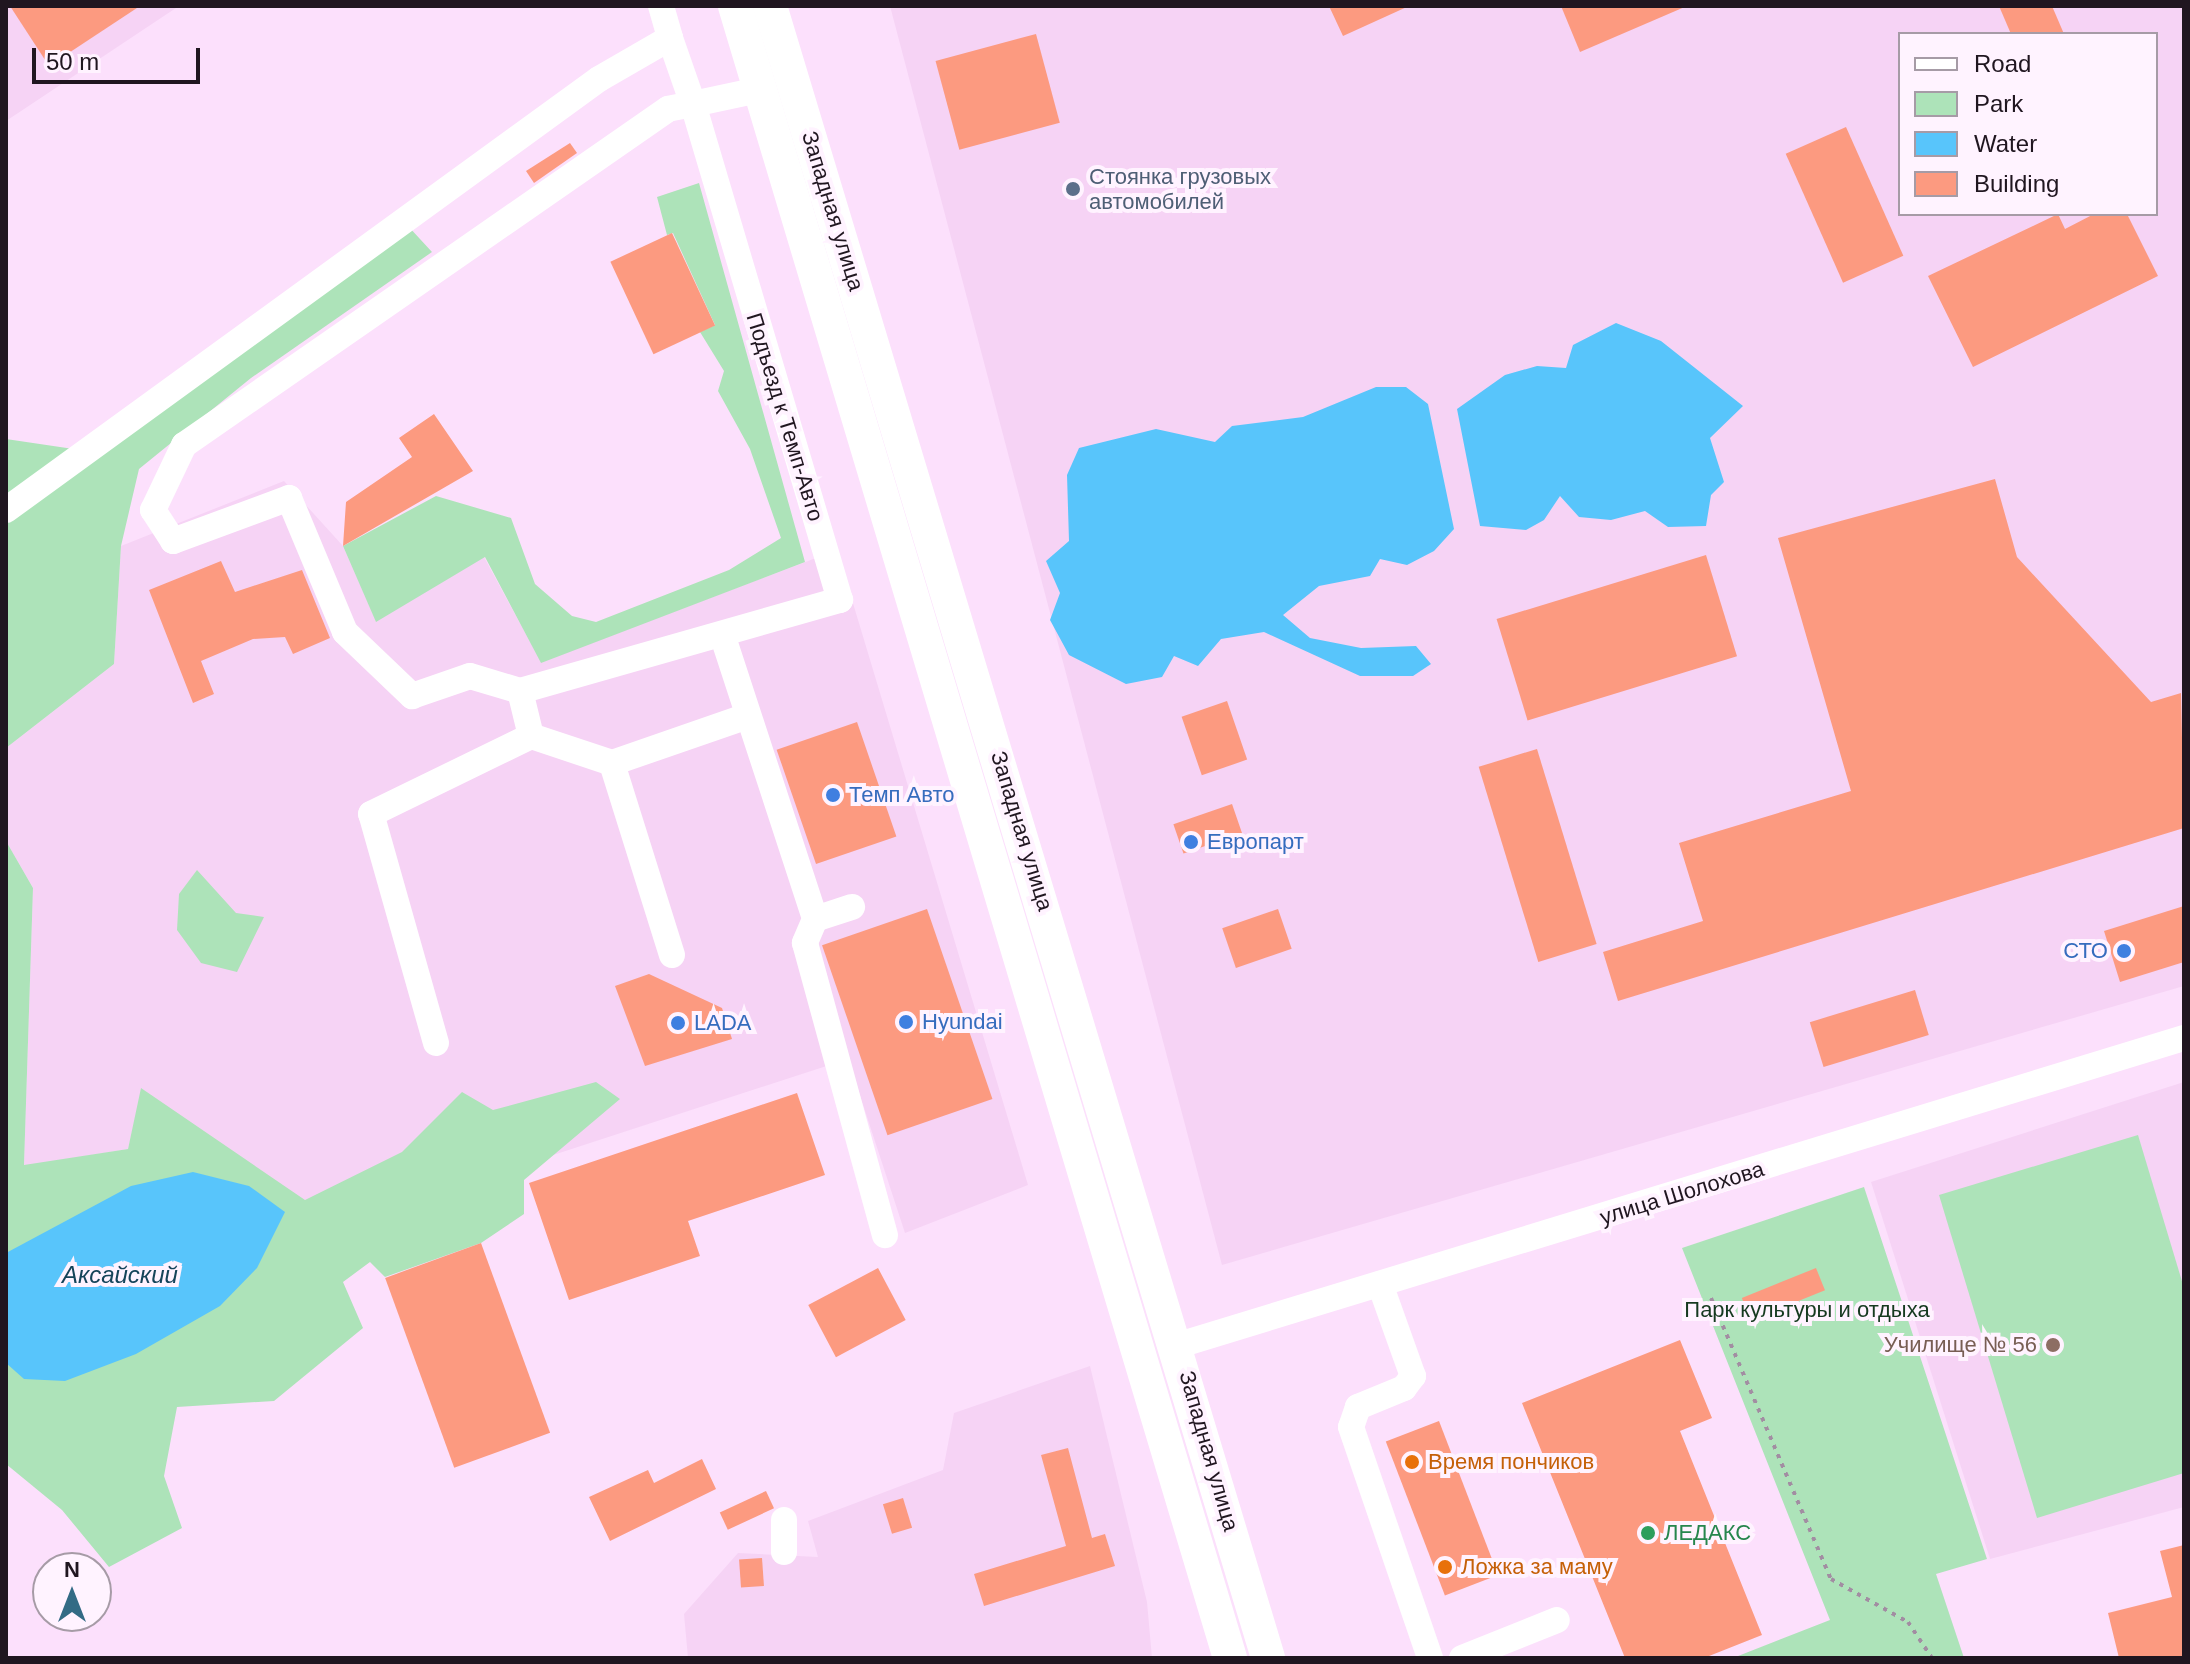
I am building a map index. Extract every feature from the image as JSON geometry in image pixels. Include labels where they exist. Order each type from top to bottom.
[{"type":"main road","name":"Западная улица","points":[[735,6],[1230,1658]]},
{"type":"main road","name":"Западная улица","points":[[770,6],[1179,1345],[1268,1658]]},
{"type":"street","points":[[661,6],[693,104]]},
{"type":"street","points":[[6,510],[599,79],[670,38]]},
{"type":"street","points":[[531,736],[520,691],[470,676],[412,696],[345,632],[289,498],[173,541],[153,510],[184,445],[668,109],[759,90]]},
{"type":"street","name":"Подъезд к Темп-Авто","points":[[520,691],[840,600],[693,104]]},
{"type":"street","points":[[722,634],[815,919],[805,943],[885,1235]]},
{"type":"street","points":[[436,1043],[371,814],[531,736],[612,763],[748,716]]},
{"type":"street","points":[[612,763],[672,955]]},
{"type":"street","points":[[815,919],[852,907]]},
{"type":"street","name":"улица Шолохова","points":[[1179,1345],[2184,1038]]},
{"type":"street","points":[[1380,1284],[1413,1376],[1404,1388],[1358,1407],[1351,1427],[1430,1658]]},
{"type":"street","points":[[784,1520],[784,1552]]},
{"type":"street","points":[[1462,1658],[1557,1620]]},
{"type":"path","points":[[1711,1298],[1831,1579],[1908,1622],[1932,1658]]},
{"type":"shaded area","points":[[6,6],[179,6],[6,121]]},
{"type":"shaded area","points":[[890,6],[2184,6],[2184,986],[1222,1265]]},
{"type":"shaded area","name":"Темп Авто","points":[[284,481],[343,546],[376,621],[484,557],[541,662],[837,550],[1028,1185],[905,1233],[848,1059],[329,1228],[142,1089],[128,1149],[24,1166],[33,888],[6,841],[6,748],[114,664],[121,546]]},
{"type":"shaded area","name":"Училище № 56","points":[[2184,1082],[2184,1507],[1990,1559],[1871,1182]]},
{"type":"shaded area","points":[[1090,1366],[1147,1602],[1152,1658],[688,1658],[684,1614],[738,1553],[818,1557],[808,1521],[943,1470],[954,1413]]},
{"type":"green space","points":[[699,183],[805,562],[541,663],[485,557],[376,622],[343,546],[436,496],[511,518],[535,584],[572,616],[596,622],[729,570],[781,538],[750,449],[718,391],[724,371],[700,332],[715,325],[673,233],[667,235],[657,197]]},
{"type":"green space","points":[[408,226],[432,252],[251,378],[139,469],[121,546],[114,664],[6,748],[6,439],[87,451]]},
{"type":"green space","points":[[6,841],[33,888],[24,1165],[128,1149],[141,1088],[305,1200],[402,1152],[462,1092],[493,1110],[596,1082],[620,1099],[524,1180],[524,1214],[481,1243],[385,1277],[370,1262],[343,1282],[363,1328],[274,1401],[177,1407],[164,1476],[182,1528],[112,1565],[112,1552],[97,1552],[62,1510],[6,1464]]},
{"type":"green space","points":[[197,870],[236,913],[264,917],[237,972],[201,963],[177,930],[179,894]]},
{"type":"green space","name":"Училище № 56","points":[[2138,1135],[2184,1288],[2184,1473],[2037,1518],[1939,1195]]},
{"type":"green space","name":"Парк культуры и отдыха","points":[[1864,1187],[1987,1559],[1936,1574],[1964,1658],[1733,1658],[1830,1620],[1682,1248]]},
{"type":"water","points":[[1616,323],[1661,341],[1743,406],[1710,438],[1724,482],[1711,495],[1706,526],[1668,527],[1645,511],[1611,520],[1579,517],[1560,496],[1544,520],[1526,530],[1480,526],[1457,409],[1505,375],[1537,366],[1566,368],[1573,345]]},
{"type":"water","points":[[1376,387],[1406,387],[1428,404],[1454,529],[1434,551],[1407,565],[1380,559],[1370,576],[1319,586],[1283,615],[1310,638],[1361,648],[1416,646],[1431,664],[1413,676],[1360,676],[1264,632],[1221,639],[1198,666],[1174,656],[1162,677],[1126,684],[1069,655],[1050,620],[1060,593],[1046,561],[1069,541],[1067,475],[1079,448],[1156,429],[1215,442],[1232,426],[1303,417]]},
{"type":"water","name":"Аксайский","points":[[193,1172],[249,1186],[285,1212],[257,1268],[220,1306],[136,1354],[65,1381],[24,1379],[6,1363],[6,1253],[131,1186]]},
{"type":"building","points":[[10,6],[140,6],[49,66]]},
{"type":"building","points":[[1329,6],[1409,6],[1343,36]]},
{"type":"building","points":[[1561,6],[1687,6],[1580,52]]},
{"type":"building","points":[[1999,6],[2052,6],[2063,32],[2010,32]]},
{"type":"building","points":[[1036,34],[1060,123],[959,150],[936,61]]},
{"type":"building","points":[[1846,127],[1903,256],[1843,283],[1786,154]]},
{"type":"building","points":[[570,143],[577,153],[534,183],[526,171]]},
{"type":"building","points":[[2054,216],[2059,216],[2065,229],[2090,216],[2128,216],[2158,276],[1973,367],[1928,276]]},
{"type":"building","points":[[672,233],[715,325],[653,354],[610,262]]},
{"type":"building","points":[[434,414],[473,471],[343,546],[346,502],[412,457],[399,438]]},
{"type":"building","points":[[1995,479],[2017,557],[2151,702],[2181,693],[2184,828],[1618,1001],[1603,952],[1703,921],[1679,843],[1851,791],[1778,538]]},
{"type":"building","points":[[1706,555],[1737,656],[1528,720],[1497,619]]},
{"type":"building","points":[[221,561],[235,592],[302,570],[330,638],[293,654],[285,637],[253,639],[201,661],[214,694],[193,703],[149,590]]},
{"type":"building","points":[[1227,701],[1247,760],[1202,775],[1182,717]]},
{"type":"building","name":"Темп Авто","points":[[857,722],[896,836],[816,864],[777,750]]},
{"type":"building","points":[[1537,749],[1597,944],[1538,962],[1479,767]]},
{"type":"building","points":[[1232,804],[1242,833],[1183,853],[1173,824]]},
{"type":"building","points":[[2184,906],[2184,962],[2120,982],[2104,931]]},
{"type":"building","name":"Hyundai","points":[[927,909],[992,1099],[887,1135],[822,945]]},
{"type":"building","points":[[1278,909],[1292,949],[1236,968],[1222,928]]},
{"type":"building","name":"LADA","points":[[649,974],[722,1008],[732,1039],[645,1066],[615,986]]},
{"type":"building","points":[[1915,990],[1929,1035],[1824,1067],[1810,1022]]},
{"type":"building","points":[[797,1093],[825,1175],[688,1221],[700,1256],[569,1300],[529,1183]]},
{"type":"building","points":[[481,1243],[550,1433],[454,1468],[385,1278]]},
{"type":"building","points":[[878,1268],[906,1320],[836,1357],[808,1305]]},
{"type":"building","points":[[1816,1268],[1825,1290],[1751,1320],[1742,1298]]},
{"type":"building","name":"ЛЕДАКС","points":[[1680,1340],[1712,1418],[1680,1431],[1762,1635],[1704,1658],[1625,1658],[1522,1403]]},
{"type":"building","points":[[1439,1421],[1498,1575],[1445,1595],[1386,1441]]},
{"type":"building","points":[[1068,1448],[1092,1538],[1105,1534],[1115,1566],[984,1606],[974,1574],[1066,1546],[1041,1455]]},
{"type":"building","points":[[702,1459],[716,1489],[610,1541],[589,1497],[648,1470],[654,1483]]},
{"type":"building","points":[[766,1491],[774,1508],[728,1530],[720,1513]]},
{"type":"building","points":[[903,1498],[912,1528],[892,1534],[883,1504]]},
{"type":"building","points":[[2184,1545],[2184,1658],[2119,1658],[2108,1613],[2172,1597],[2160,1551]]},
{"type":"building","points":[[762,1558],[764,1586],[741,1588],[739,1560]]},
{"type":"place","name":"Стоянка грузовых автомобилей","points":[[1073,189]]},
{"type":"place","name":"Темп Авто","points":[[833,795]]},
{"type":"place","name":"Европарт","points":[[1191,842]]},
{"type":"place","name":"СТО","points":[[2124,951]]},
{"type":"place","name":"Hyundai","points":[[906,1022]]},
{"type":"place","name":"LADA","points":[[678,1023]]},
{"type":"place","name":"Училище № 56","points":[[2053,1345]]},
{"type":"place","name":"Время пончиков","points":[[1412,1462]]},
{"type":"place","name":"ЛЕДАКС","points":[[1648,1533]]},
{"type":"place","name":"Ложка за маму","points":[[1445,1567]]}]
